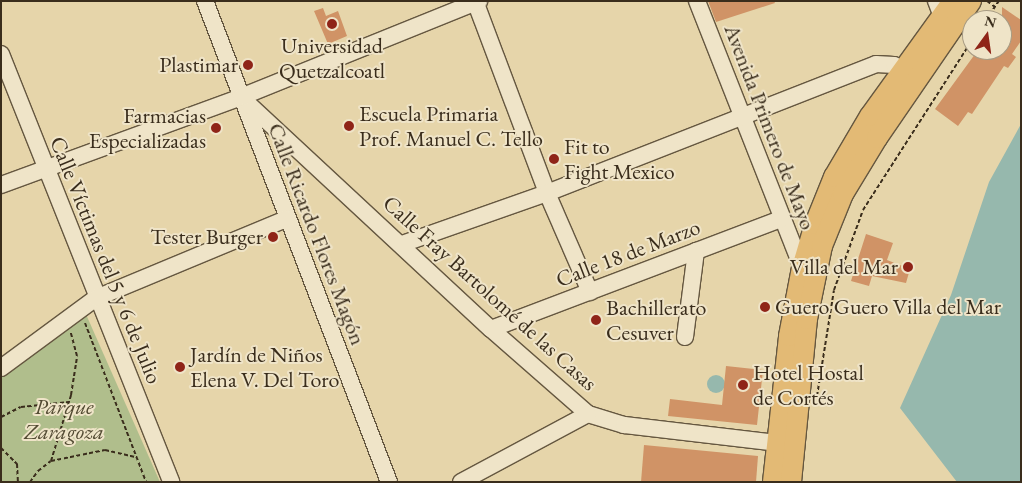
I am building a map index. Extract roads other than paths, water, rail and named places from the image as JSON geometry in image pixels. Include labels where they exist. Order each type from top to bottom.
[{"type":"main road","points":[[774,482],[789,336],[802,268],[834,177],[870,116],[945,14],[971,1]]},
{"type":"main road","points":[[791,482],[807,319],[822,246],[843,194],[945,14]]},
{"type":"street","name":"Calle Ricardo Flores Magón","points":[[205,1],[286,219],[389,482]]},
{"type":"street","name":"Avenida Primero de Mayo","points":[[698,1],[781,219],[802,268]]},
{"type":"street","points":[[1,185],[241,97],[476,2],[547,193],[590,292]]},
{"type":"street","name":"Calle Víctimas del 5 y 6 de Julio","points":[[1,54],[96,298],[171,482]]},
{"type":"street","points":[[402,244],[547,193],[876,64],[894,65],[903,70]]},
{"type":"street","name":"Calle Fray Bartolomé de las Casas","points":[[241,97],[402,244],[491,329],[588,414],[624,425],[777,443]]},
{"type":"street","points":[[1,368],[96,298],[286,219]]},
{"type":"street","name":"Calle 18 de Marzo","points":[[491,329],[781,219]]},
{"type":"street","points":[[685,337],[696,251]]},
{"type":"street","points":[[460,482],[588,414]]},
{"type":"water","points":[[1021,124],[1021,482],[957,482],[900,408],[951,295],[989,182]]},
{"type":"water","points":[[716,375],[722,378],[725,384],[722,390],[716,393],[710,390],[707,384],[710,378]]},
{"type":"place","name":"Universidad Quetzalcoatl","points":[[332,24]]},
{"type":"place","name":"Plastimar","points":[[248,65]]},
{"type":"place","name":"Escuela Primaria Prof. Manuel C. Tello","points":[[349,126]]},
{"type":"place","name":"Farmacias Especializadas","points":[[216,128]]},
{"type":"place","name":"Fit to Fight Mexico","points":[[554,159]]},
{"type":"place","name":"Tester Burger","points":[[273,237]]},
{"type":"place","name":"Villa del Mar","points":[[908,267]]},
{"type":"place","name":"Guero Guero Villa del Mar","points":[[765,307]]},
{"type":"place","name":"Bachillerato Cesuver","points":[[596,320]]},
{"type":"place","name":"Jardín de Niños Elena V. Del Toro","points":[[180,367]]},
{"type":"place","name":"Hotel Hostal de Cortés","points":[[743,385]]},
{"type":"park label","name":"Parque Zaragoza","points":[[64,418]]}]
